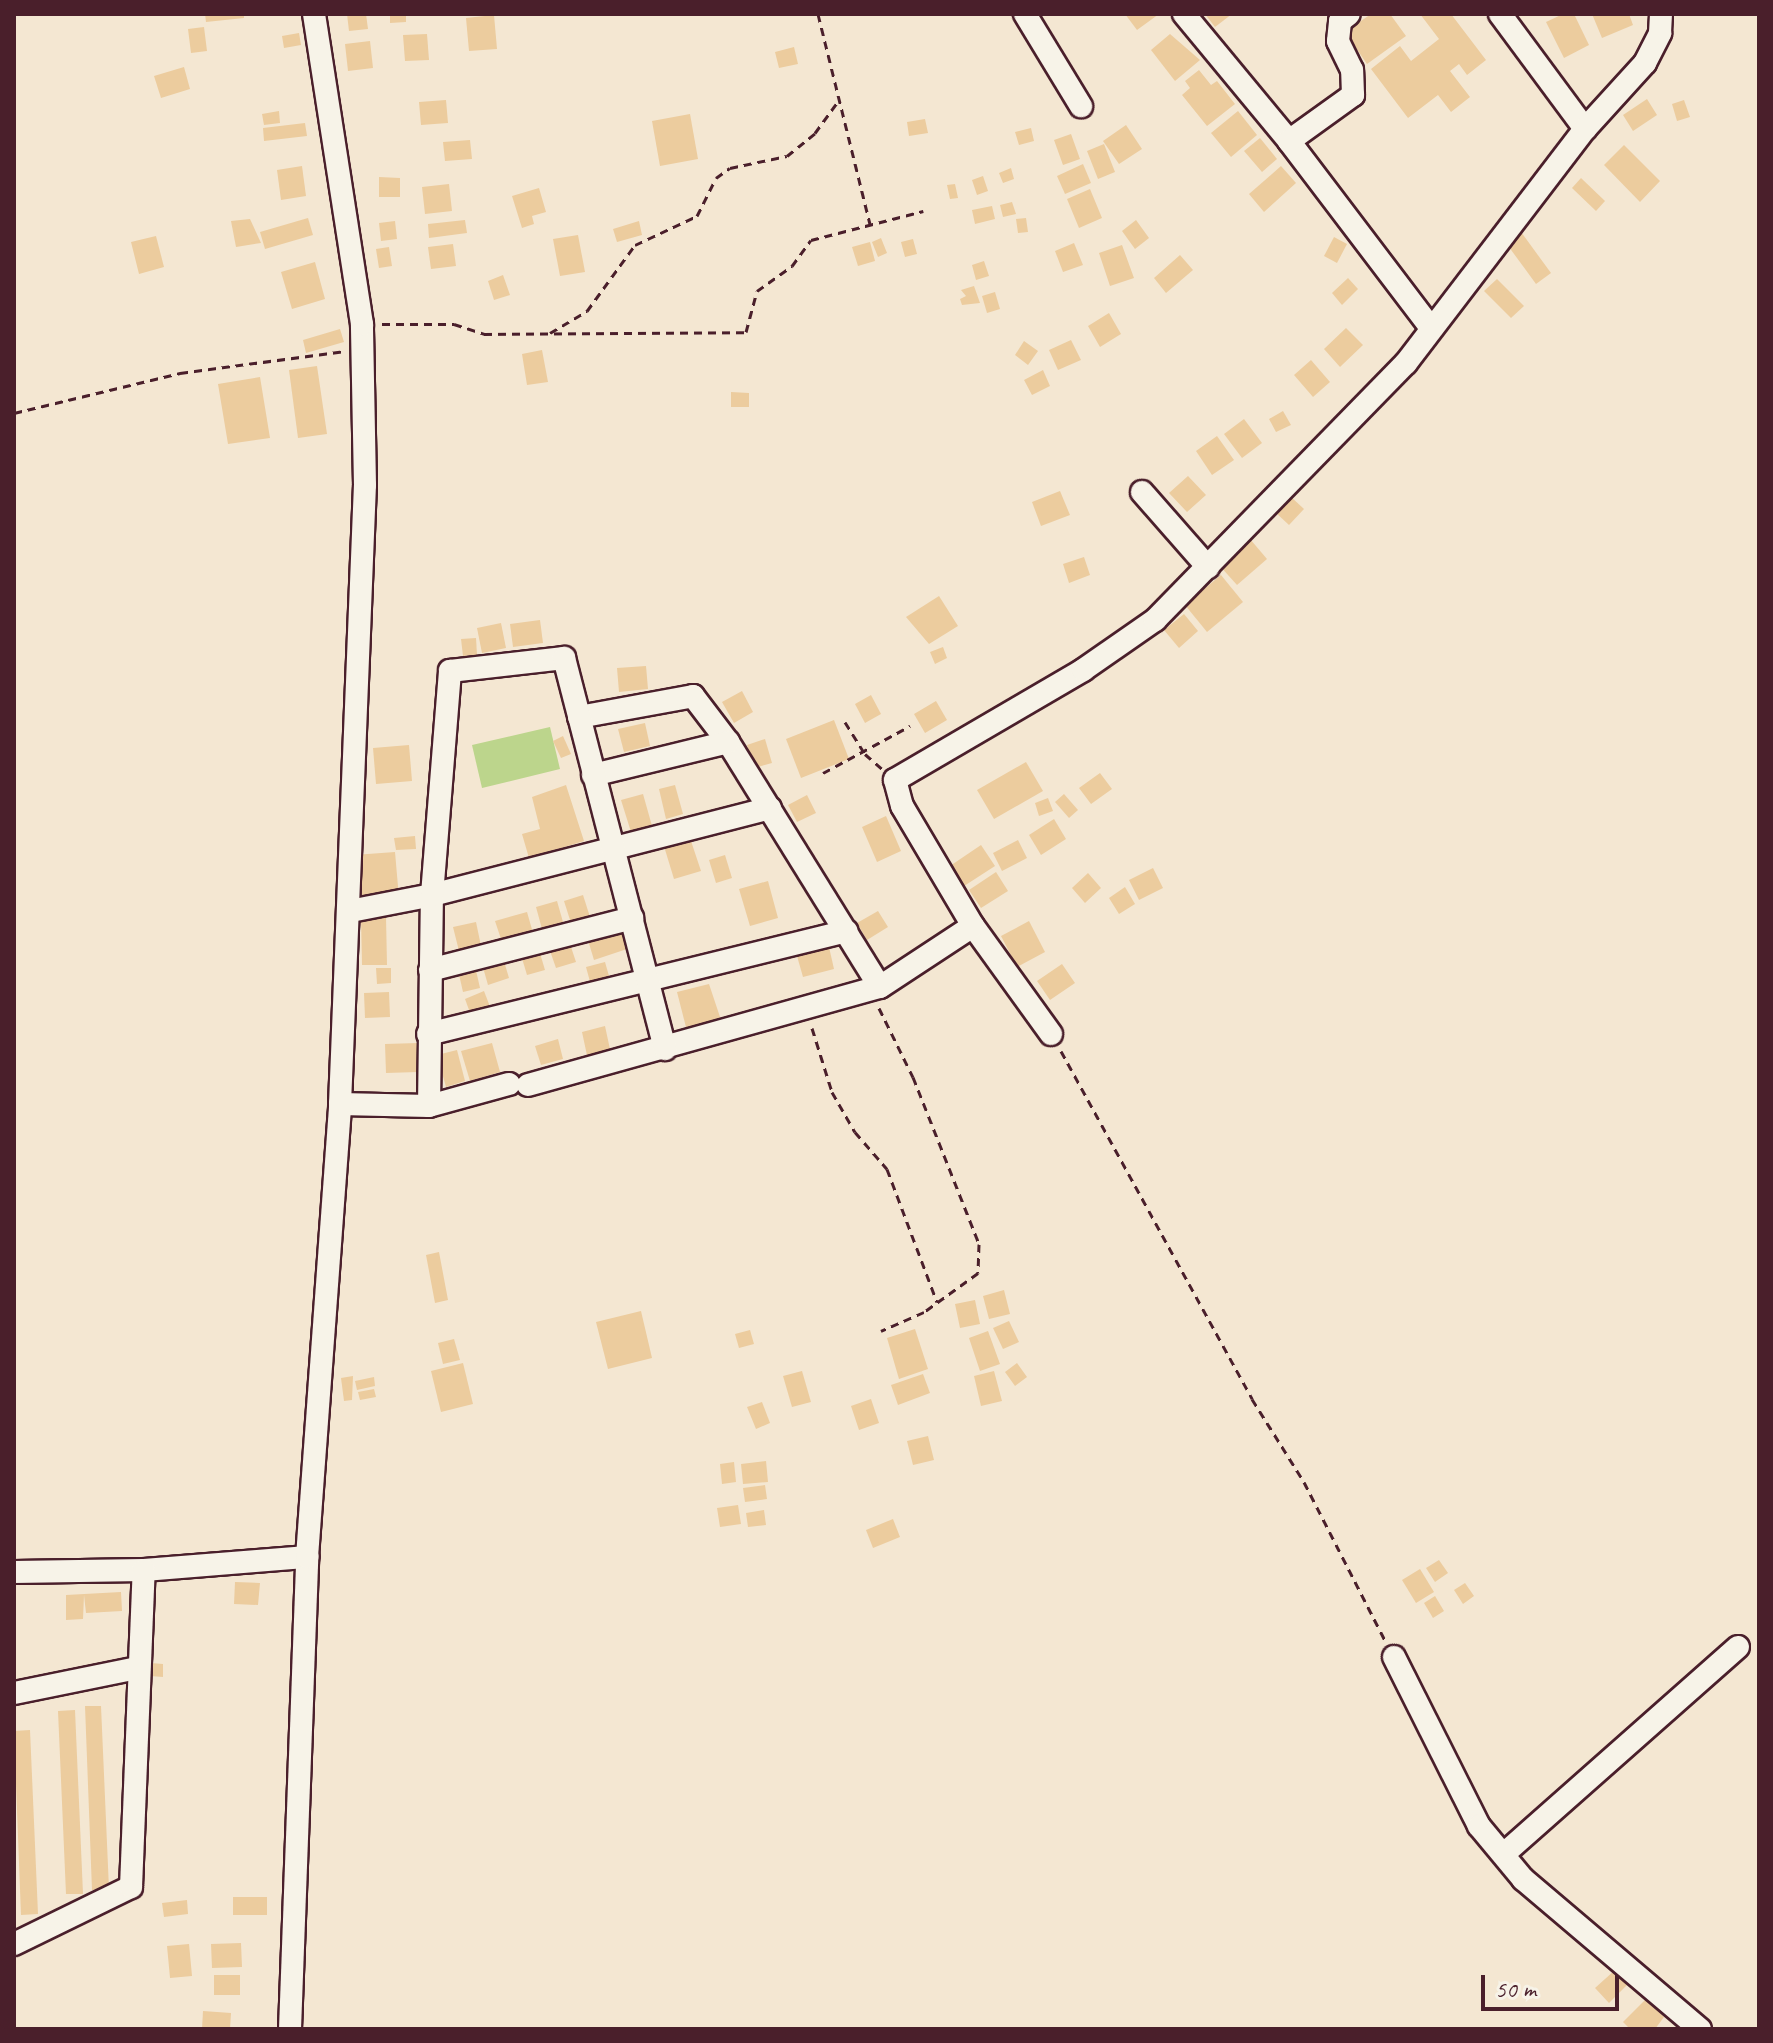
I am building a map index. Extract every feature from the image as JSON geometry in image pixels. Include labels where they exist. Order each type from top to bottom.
[{"type":"street","points":[[290,2029],[307,1557],[340,1104],[362,620],[364,348],[314,14]]},
{"type":"street","points":[[1025,14],[1081,106]]},
{"type":"street","points":[[1184,14],[1289,141],[1431,328]]},
{"type":"street","points":[[1289,141],[1353,95],[1352,70],[1338,41],[1340,21],[1349,14]]},
{"type":"street","points":[[1500,14],[1585,129]]},
{"type":"street","points":[[1051,1034],[973,926],[902,806],[895,780],[1083,670],[1155,620],[1406,363],[1585,129],[1645,63],[1660,23]]},
{"type":"street","points":[[1142,492],[1208,567]]},
{"type":"street","points":[[429,1106],[432,895],[450,671],[564,658],[665,1049]]},
{"type":"street","points":[[579,717],[693,696],[728,742],[770,808],[846,931],[875,988]]},
{"type":"street","points":[[593,775],[728,742]]},
{"type":"street","points":[[350,911],[432,895],[770,808]]},
{"type":"street","points":[[430,970],[632,918]]},
{"type":"street","points":[[340,1104],[429,1106],[665,1049],[875,988],[973,926]]},
{"type":"street","points":[[428,1034],[650,982],[846,931]]},
{"type":"street","points":[[14,1572],[144,1570],[307,1557]]},
{"type":"street","points":[[14,1944],[131,1887],[137,1668],[144,1570]]},
{"type":"street","points":[[1505,1853],[1738,1647]]},
{"type":"street","points":[[1394,1657],[1479,1826],[1505,1853],[1523,1879],[1700,2029]]},
{"type":"street","points":[[14,1693],[137,1668]]},
{"type":"path","points":[[818,14],[870,225]]},
{"type":"path","points":[[547,334],[570,326],[587,311],[635,245],[697,216],[716,178],[730,168],[787,156],[815,133],[839,100]]},
{"type":"path","points":[[362,324],[454,324],[484,334],[746,332],[757,291],[792,266],[811,240],[923,211]]},
{"type":"path","points":[[14,413],[180,373],[364,348]]},
{"type":"path","points":[[845,722],[865,754],[895,780]]},
{"type":"path","points":[[823,773],[865,754],[910,726]]},
{"type":"path","points":[[875,988],[979,1244],[978,1273],[937,1303],[881,1331]]},
{"type":"path","points":[[806,1009],[832,1092],[855,1132],[887,1169],[937,1303]]},
{"type":"path","points":[[1051,1034],[1304,1482],[1394,1657]]},
{"type":"green space","points":[[550,727],[560,769],[482,788],[472,745]]},
{"type":"building","points":[[205,14],[244,14],[244,18],[206,22]]},
{"type":"building","points":[[347,14],[366,14],[368,29],[349,31]]},
{"type":"building","points":[[390,14],[406,14],[406,22],[390,23]]},
{"type":"building","points":[[1125,14],[1159,14],[1137,30]]},
{"type":"building","points":[[1205,14],[1232,14],[1215,27]]},
{"type":"building","points":[[1371,14],[1390,14],[1406,36],[1367,64],[1345,32]]},
{"type":"building","points":[[1420,14],[1451,14],[1486,60],[1467,75],[1459,64],[1450,71],[1470,97],[1451,112],[1438,95],[1408,118],[1371,69],[1400,46],[1411,61],[1439,39]]},
{"type":"building","points":[[1563,14],[1574,14],[1589,45],[1564,58],[1546,22]]},
{"type":"building","points":[[1592,14],[1629,14],[1633,25],[1602,38]]},
{"type":"building","points":[[494,15],[497,49],[469,51],[466,18]]},
{"type":"building","points":[[204,27],[207,51],[191,53],[188,29]]},
{"type":"building","points":[[299,33],[301,45],[284,48],[282,36]]},
{"type":"building","points":[[427,34],[429,60],[405,61],[403,35]]},
{"type":"building","points":[[1170,34],[1200,60],[1175,81],[1151,50]]},
{"type":"building","points":[[370,41],[373,68],[348,71],[345,44]]},
{"type":"building","points":[[794,47],[798,64],[779,68],[775,52]]},
{"type":"building","points":[[184,67],[190,89],[161,98],[154,76]]},
{"type":"building","points":[[1199,70],[1211,85],[1217,81],[1235,104],[1207,126],[1182,95],[1190,88],[1185,81]]},
{"type":"building","points":[[1647,99],[1657,115],[1633,131],[1623,115]]},
{"type":"building","points":[[446,100],[448,123],[421,125],[419,102]]},
{"type":"building","points":[[1684,100],[1690,117],[1677,121],[1672,104]]},
{"type":"building","points":[[279,111],[280,123],[264,125],[262,114]]},
{"type":"building","points":[[1238,111],[1257,135],[1231,157],[1211,133]]},
{"type":"building","points":[[690,114],[698,159],[660,166],[652,121]]},
{"type":"building","points":[[925,119],[928,133],[909,136],[907,122]]},
{"type":"building","points":[[305,123],[307,136],[264,141],[263,128]]},
{"type":"building","points":[[1126,125],[1142,149],[1119,164],[1103,141]]},
{"type":"building","points":[[1031,128],[1034,141],[1019,145],[1015,132]]},
{"type":"building","points":[[1071,134],[1080,159],[1063,165],[1054,140]]},
{"type":"building","points":[[1260,138],[1277,159],[1262,172],[1244,151]]},
{"type":"building","points":[[470,140],[472,159],[445,161],[443,142]]},
{"type":"building","points":[[1104,144],[1115,172],[1098,179],[1087,151]]},
{"type":"building","points":[[1624,145],[1660,181],[1640,202],[1604,165]]},
{"type":"building","points":[[1083,164],[1091,183],[1065,194],[1057,176]]},
{"type":"building","points":[[302,166],[306,196],[281,200],[277,170]]},
{"type":"building","points":[[1281,166],[1296,183],[1264,212],[1249,194]]},
{"type":"building","points":[[1011,168],[1014,179],[1003,183],[999,173]]},
{"type":"building","points":[[983,176],[988,191],[977,195],[972,180]]},
{"type":"building","points":[[379,177],[400,178],[400,197],[379,197]]},
{"type":"building","points":[[1581,178],[1605,201],[1596,211],[1572,188]]},
{"type":"building","points":[[449,184],[452,211],[425,214],[422,187]]},
{"type":"building","points":[[955,184],[958,198],[950,199],[947,185]]},
{"type":"building","points":[[539,188],[546,212],[532,216],[534,224],[522,228],[512,196]]},
{"type":"building","points":[[1090,189],[1102,218],[1079,228],[1067,199]]},
{"type":"building","points":[[1012,202],[1016,214],[1003,217],[1000,205]]},
{"type":"building","points":[[992,206],[995,219],[975,224],[972,210]]},
{"type":"building","points":[[308,218],[313,235],[265,249],[260,232]]},
{"type":"building","points":[[1026,218],[1028,232],[1018,233],[1016,219]]},
{"type":"building","points":[[250,219],[261,243],[236,247],[231,221]]},
{"type":"building","points":[[465,220],[467,233],[429,238],[428,224]]},
{"type":"building","points":[[1136,220],[1149,238],[1135,249],[1122,231]]},
{"type":"building","points":[[395,221],[397,239],[381,241],[379,223]]},
{"type":"building","points":[[639,221],[642,235],[617,242],[613,229]]},
{"type":"building","points":[[1521,232],[1551,273],[1536,284],[1506,243]]},
{"type":"building","points":[[578,235],[585,272],[560,276],[553,239]]},
{"type":"building","points":[[156,236],[164,267],[139,274],[131,242]]},
{"type":"building","points":[[1334,237],[1347,244],[1337,263],[1324,256]]},
{"type":"building","points":[[881,238],[887,253],[878,257],[872,242]]},
{"type":"building","points":[[913,239],[917,254],[905,257],[901,242]]},
{"type":"building","points":[[870,242],[875,261],[858,266],[852,247]]},
{"type":"building","points":[[1074,243],[1083,265],[1063,272],[1055,251]]},
{"type":"building","points":[[453,244],[456,266],[431,269],[428,247]]},
{"type":"building","points":[[1122,245],[1134,278],[1110,286],[1099,253]]},
{"type":"building","points":[[389,247],[392,266],[379,268],[376,249]]},
{"type":"building","points":[[1180,255],[1193,270],[1166,293],[1154,278]]},
{"type":"building","points":[[984,261],[989,276],[976,280],[972,265]]},
{"type":"building","points":[[315,262],[325,299],[292,309],[281,272]]},
{"type":"building","points":[[503,275],[510,295],[494,300],[488,281]]},
{"type":"building","points":[[1348,278],[1358,289],[1342,305],[1332,293]]},
{"type":"building","points":[[1497,279],[1524,306],[1511,318],[1484,291]]},
{"type":"building","points":[[974,286],[980,303],[962,305],[960,299],[966,296],[961,290]]},
{"type":"building","points":[[995,292],[1000,309],[987,313],[982,296]]},
{"type":"building","points":[[1109,313],[1121,334],[1100,347],[1088,326]]},
{"type":"building","points":[[1346,328],[1363,345],[1340,367],[1324,349]]},
{"type":"building","points":[[340,329],[344,342],[306,353],[303,340]]},
{"type":"building","points":[[1071,340],[1081,360],[1058,370],[1049,350]]},
{"type":"building","points":[[1024,341],[1038,351],[1028,365],[1015,355]]},
{"type":"building","points":[[542,350],[548,382],[527,385],[522,354]]},
{"type":"building","points":[[1311,360],[1330,382],[1313,397],[1294,375]]},
{"type":"building","points":[[317,366],[327,434],[298,438],[289,370]]},
{"type":"building","points":[[1043,370],[1050,386],[1032,395],[1024,380]]},
{"type":"building","points":[[260,377],[270,438],[228,444],[218,384]]},
{"type":"building","points":[[731,392],[749,393],[749,407],[731,407]]},
{"type":"building","points":[[1283,411],[1291,425],[1276,432],[1269,419]]},
{"type":"building","points":[[1244,419],[1262,443],[1242,458],[1224,434]]},
{"type":"building","points":[[1217,436],[1234,460],[1212,475],[1196,451]]},
{"type":"building","points":[[1188,476],[1206,495],[1187,512],[1169,493]]},
{"type":"building","points":[[1060,491],[1070,515],[1041,526],[1032,502]]},
{"type":"building","points":[[1290,496],[1304,509],[1289,525],[1275,512]]},
{"type":"building","points":[[1250,539],[1267,559],[1237,585],[1219,565]]},
{"type":"building","points":[[1084,557],[1090,575],[1069,583],[1063,564]]},
{"type":"building","points":[[1221,575],[1243,602],[1207,632],[1185,605]]},
{"type":"building","points":[[939,596],[958,626],[929,644],[906,617]]},
{"type":"building","points":[[1184,614],[1198,631],[1179,648],[1164,630]]},
{"type":"building","points":[[540,620],[543,643],[513,647],[510,624]]},
{"type":"building","points":[[501,623],[506,648],[482,653],[477,628]]},
{"type":"building","points":[[476,638],[477,655],[463,656],[461,639]]},
{"type":"building","points":[[943,647],[947,658],[935,664],[930,652]]},
{"type":"building","points":[[646,666],[648,689],[619,692],[617,668]]},
{"type":"building","points":[[742,691],[753,712],[734,723],[722,702]]},
{"type":"building","points":[[871,695],[881,714],[865,723],[855,704]]},
{"type":"building","points":[[936,701],[947,720],[925,733],[914,714]]},
{"type":"building","points":[[834,720],[849,759],[801,778],[786,739]]},
{"type":"building","points":[[645,723],[650,746],[624,752],[618,729]]},
{"type":"building","points":[[563,736],[571,754],[561,758],[553,741]]},
{"type":"building","points":[[765,739],[772,763],[754,768],[747,745]]},
{"type":"building","points":[[409,745],[412,781],[376,784],[373,748]]},
{"type":"building","points":[[1026,762],[1043,791],[994,819],[977,790]]},
{"type":"building","points":[[1100,773],[1112,789],[1091,804],[1079,788]]},
{"type":"building","points":[[566,785],[584,841],[529,858],[522,834],[540,829],[532,797]]},
{"type":"building","points":[[675,785],[683,814],[666,819],[659,789]]},
{"type":"building","points":[[643,794],[652,826],[631,832],[621,800]]},
{"type":"building","points":[[1064,794],[1078,810],[1069,818],[1055,802]]},
{"type":"building","points":[[807,795],[816,813],[797,822],[788,805]]},
{"type":"building","points":[[1048,798],[1053,811],[1039,816],[1035,803]]},
{"type":"building","points":[[886,816],[901,851],[877,862],[862,827]]},
{"type":"building","points":[[1054,819],[1066,839],[1041,855],[1029,835]]},
{"type":"building","points":[[689,835],[701,871],[674,879],[663,843]]},
{"type":"building","points":[[415,836],[416,849],[396,850],[394,838]]},
{"type":"building","points":[[1018,840],[1027,858],[1002,871],[993,853]]},
{"type":"building","points":[[981,845],[995,866],[961,888],[947,868]]},
{"type":"building","points":[[395,852],[399,898],[357,901],[354,855]]},
{"type":"building","points":[[725,855],[732,878],[716,883],[709,860]]},
{"type":"building","points":[[1153,868],[1163,888],[1139,900],[1129,880]]},
{"type":"building","points":[[996,872],[1008,891],[981,908],[969,890]]},
{"type":"building","points":[[1088,873],[1101,888],[1085,903],[1072,888]]},
{"type":"building","points":[[768,881],[778,918],[750,926],[739,889]]},
{"type":"building","points":[[1125,887],[1135,904],[1119,914],[1109,898]]},
{"type":"building","points":[[583,895],[590,917],[571,923],[564,901]]},
{"type":"building","points":[[557,901],[563,922],[542,929],[536,907]]},
{"type":"building","points":[[878,911],[888,927],[867,940],[857,923]]},
{"type":"building","points":[[527,912],[533,933],[502,942],[495,921]]},
{"type":"building","points":[[386,917],[387,965],[362,965],[361,918]]},
{"type":"building","points":[[1029,921],[1045,952],[1017,967],[1001,936]]},
{"type":"building","points":[[476,922],[481,946],[459,951],[453,927]]},
{"type":"building","points":[[620,926],[627,949],[594,960],[587,937]]},
{"type":"building","points":[[569,941],[576,962],[556,968],[549,948]]},
{"type":"building","points":[[829,947],[834,969],[803,977],[797,956]]},
{"type":"building","points":[[539,950],[545,970],[527,975],[521,955]]},
{"type":"building","points":[[503,958],[509,978],[488,985],[482,964]]},
{"type":"building","points":[[605,962],[611,983],[592,989],[586,967]]},
{"type":"building","points":[[1062,964],[1075,983],[1050,1000],[1037,981]]},
{"type":"building","points":[[475,966],[480,988],[463,992],[458,970]]},
{"type":"building","points":[[376,968],[391,968],[391,983],[377,984]]},
{"type":"building","points":[[709,984],[723,1026],[688,1035],[677,992]]},
{"type":"building","points":[[484,991],[492,1012],[472,1018],[465,999]]},
{"type":"building","points":[[389,992],[390,1017],[365,1018],[364,993]]},
{"type":"building","points":[[605,1026],[611,1054],[588,1060],[582,1032]]},
{"type":"building","points":[[558,1039],[563,1059],[541,1065],[535,1046]]},
{"type":"building","points":[[418,1043],[418,1072],[386,1073],[385,1044]]},
{"type":"building","points":[[492,1043],[500,1072],[470,1081],[461,1051]]},
{"type":"building","points":[[457,1050],[465,1081],[446,1087],[437,1055]]},
{"type":"building","points":[[439,1252],[448,1300],[435,1303],[426,1255]]},
{"type":"building","points":[[1004,1290],[1010,1314],[989,1319],[983,1296]]},
{"type":"building","points":[[975,1300],[980,1324],[960,1328],[955,1304]]},
{"type":"building","points":[[641,1311],[652,1358],[608,1369],[596,1322]]},
{"type":"building","points":[[1009,1321],[1019,1342],[1003,1349],[993,1328]]},
{"type":"building","points":[[915,1329],[928,1369],[899,1379],[887,1338]]},
{"type":"building","points":[[750,1330],[754,1344],[739,1348],[735,1334]]},
{"type":"building","points":[[988,1331],[1000,1364],[980,1371],[969,1338]]},
{"type":"building","points":[[454,1339],[460,1360],[443,1364],[438,1343]]},
{"type":"building","points":[[463,1363],[473,1404],[441,1412],[431,1371]]},
{"type":"building","points":[[1017,1363],[1027,1377],[1015,1386],[1005,1372]]},
{"type":"building","points":[[802,1371],[811,1402],[792,1407],[783,1376]]},
{"type":"building","points":[[994,1371],[1002,1401],[981,1406],[974,1376]]},
{"type":"building","points":[[923,1374],[930,1393],[898,1405],[891,1385]]},
{"type":"building","points":[[353,1376],[352,1400],[344,1401],[341,1378]]},
{"type":"building","points":[[374,1377],[375,1386],[357,1390],[355,1381]]},
{"type":"building","points":[[374,1389],[376,1397],[360,1400],[358,1392]]},
{"type":"building","points":[[871,1399],[879,1423],[859,1430],[851,1406]]},
{"type":"building","points":[[762,1402],[770,1423],[756,1429],[747,1407]]},
{"type":"building","points":[[928,1436],[934,1460],[913,1465],[907,1441]]},
{"type":"building","points":[[766,1461],[768,1482],[743,1484],[741,1464]]},
{"type":"building","points":[[734,1462],[736,1482],[722,1484],[720,1464]]},
{"type":"building","points":[[765,1485],[767,1499],[745,1502],[743,1488]]},
{"type":"building","points":[[738,1505],[741,1524],[720,1527],[717,1508]]},
{"type":"building","points":[[764,1510],[766,1525],[748,1527],[746,1513]]},
{"type":"building","points":[[893,1519],[900,1537],[873,1548],[866,1530]]},
{"type":"building","points":[[1439,1560],[1448,1573],[1435,1582],[1426,1568]]},
{"type":"building","points":[[1420,1569],[1434,1592],[1416,1603],[1402,1580]]},
{"type":"building","points":[[235,1582],[260,1583],[258,1605],[234,1604]]},
{"type":"building","points":[[1465,1583],[1474,1596],[1463,1604],[1454,1590]]},
{"type":"building","points":[[121,1592],[122,1611],[86,1613],[84,1595],[83,1619],[66,1620],[66,1595]]},
{"type":"building","points":[[1435,1596],[1444,1611],[1433,1618],[1424,1603]]},
{"type":"building","points":[[151,1663],[163,1664],[163,1677],[150,1676]]},
{"type":"building","points":[[85,1706],[101,1706],[109,1889],[92,1890]]},
{"type":"building","points":[[75,1710],[83,1894],[66,1894],[58,1711]]},
{"type":"building","points":[[30,1730],[38,1914],[21,1915],[14,1731]]},
{"type":"building","points":[[233,1897],[267,1897],[267,1915],[233,1915]]},
{"type":"building","points":[[187,1900],[188,1914],[164,1917],[162,1903]]},
{"type":"building","points":[[241,1943],[242,1967],[212,1968],[211,1944]]},
{"type":"building","points":[[189,1944],[192,1976],[170,1978],[167,1946]]},
{"type":"building","points":[[1615,1970],[1628,1984],[1609,2003],[1595,1988]]},
{"type":"building","points":[[214,1975],[240,1975],[240,1995],[214,1995]]},
{"type":"building","points":[[1646,1999],[1664,2017],[1655,2029],[1630,2029],[1623,2022]]},
{"type":"building","points":[[203,2011],[231,2013],[230,2029],[202,2029]]}]
